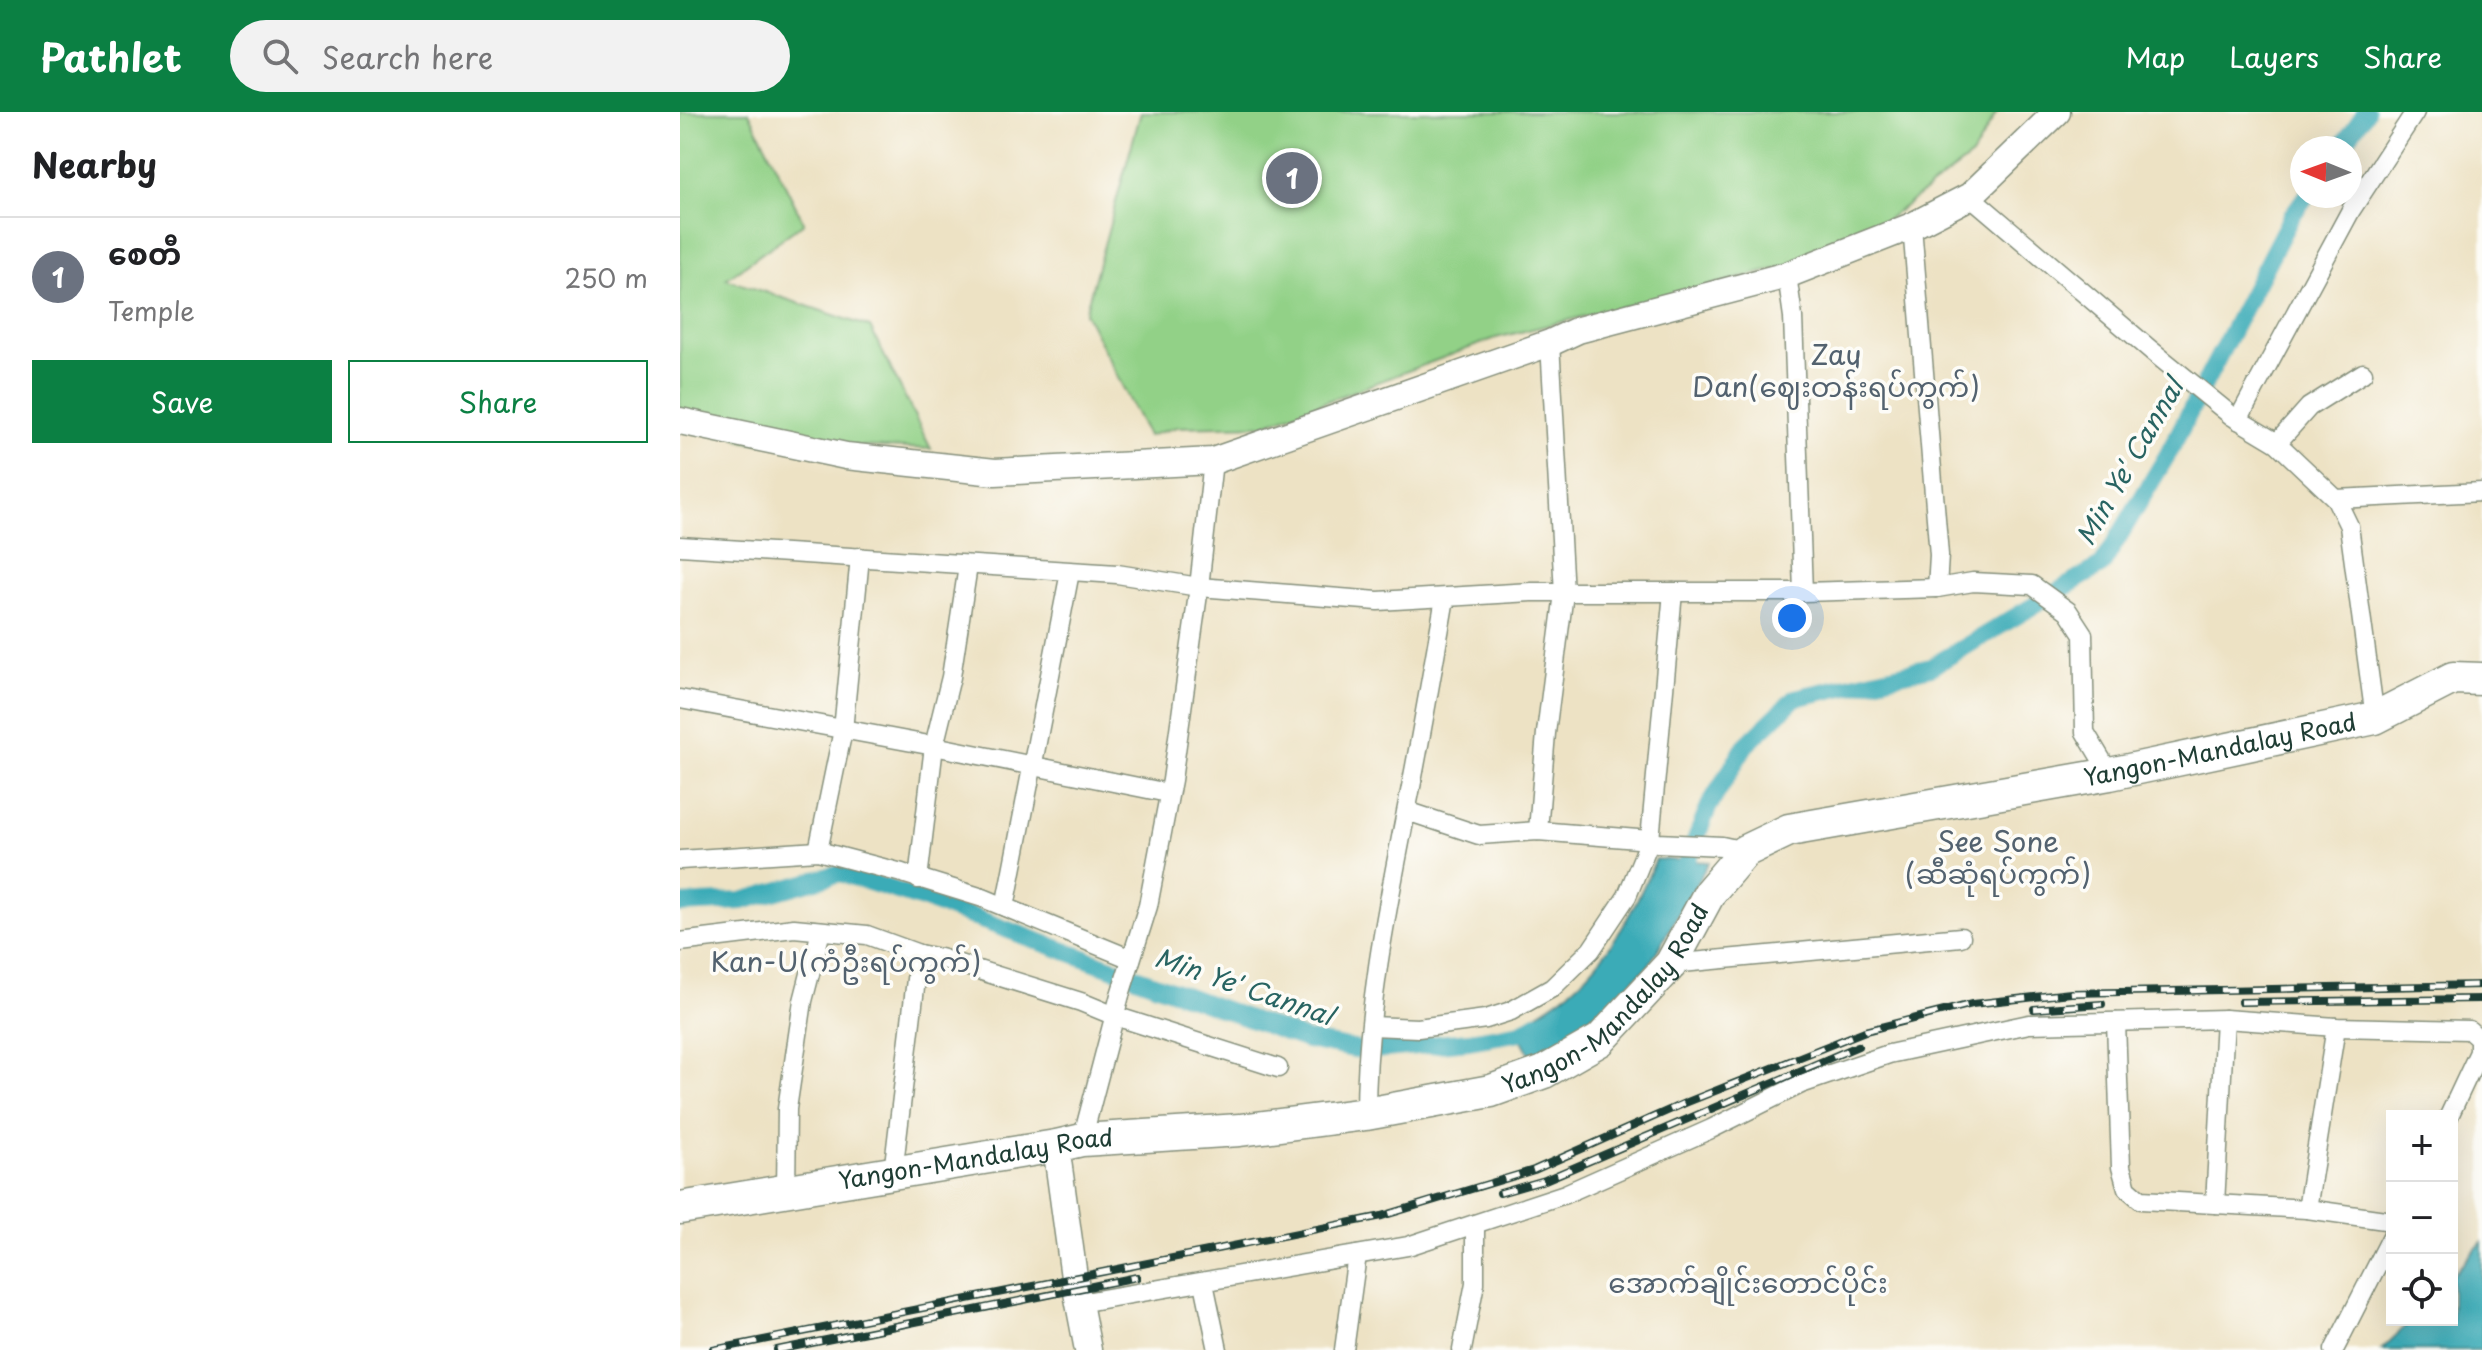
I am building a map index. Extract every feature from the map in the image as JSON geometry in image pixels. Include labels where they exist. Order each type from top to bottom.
[{"type":"highway","name":"Yangon-Mandalay Road","points":[[680,1208],[1069,1143],[1240,1130],[1366,1114],[1491,1091],[1544,1072],[1600,1040],[1671,964],[1734,848],[1789,830],[2110,774],[2375,718],[2453,678],[2482,679]]},
{"type":"main road","points":[[680,421],[846,456],[995,472],[1213,461],[1550,343],[1578,330],[1787,275],[1912,226],[1970,196],[2057,112]]},
{"type":"main road","points":[[1069,1143],[1079,1303],[1088,1350]]},
{"type":"street","points":[[2235,418],[2351,210],[2415,112]]},
{"type":"street","points":[[1970,196],[2235,418],[2277,443],[2336,499],[2349,526],[2375,718]]},
{"type":"street","points":[[1912,226],[1939,555],[1937,588]]},
{"type":"street","points":[[1787,275],[1793,317],[1803,592]]},
{"type":"street","points":[[1538,831],[1546,733],[1564,593],[1550,343]]},
{"type":"street","points":[[2277,443],[2309,407],[2363,373]]},
{"type":"street","points":[[1069,1143],[1115,1016],[1148,906],[1199,587],[1213,461]]},
{"type":"street","points":[[2336,499],[2482,492]]},
{"type":"street","points":[[680,546],[1117,574],[1199,587],[1378,601],[1531,592],[1803,592],[1937,588],[1973,582],[2032,585],[2068,611],[2083,634],[2085,732],[2110,774]]},
{"type":"street","points":[[818,851],[843,730],[860,557]]},
{"type":"street","points":[[918,879],[934,746],[951,677],[968,566]]},
{"type":"street","points":[[1005,907],[1070,572]]},
{"type":"street","points":[[1372,1026],[1418,1028],[1486,1019],[1511,1011],[1552,988],[1591,950],[1627,896],[1654,842],[1673,592]]},
{"type":"street","points":[[1366,1114],[1369,1048],[1394,865],[1429,699],[1445,598]]},
{"type":"street","points":[[680,699],[1168,793]]},
{"type":"street","points":[[1407,811],[1479,835],[1538,831],[1734,848]]},
{"type":"street","points":[[680,860],[818,851],[1005,907],[1129,965]]},
{"type":"street","points":[[680,942],[794,928],[867,935],[1278,1068]]},
{"type":"street","points":[[786,1191],[787,1109],[803,1001],[821,931]]},
{"type":"street","points":[[1671,964],[1961,937]]},
{"type":"street","points":[[893,1173],[919,954]]},
{"type":"street","points":[[2215,1204],[2225,1019]]},
{"type":"street","points":[[1079,1303],[1408,1246],[1565,1194],[1711,1129],[1801,1084],[1889,1054],[2029,1024],[2225,1019],[2336,1027],[2469,1030],[2479,1039],[2479,1052],[2452,1110]]},
{"type":"street","points":[[2116,1022],[2121,1167],[2127,1188],[2141,1200],[2307,1209],[2386,1220]]},
{"type":"street","points":[[2307,1209],[2336,1027]]},
{"type":"street","points":[[1462,1350],[1475,1283],[1475,1224]]},
{"type":"street","points":[[2334,1350],[2386,1248]]},
{"type":"street","points":[[1344,1350],[1357,1255]]},
{"type":"street","points":[[1204,1283],[1218,1350]]},
{"type":"green space","points":[[680,112],[749,112],[804,223],[726,279],[870,327],[931,449],[746,442],[680,411]]},
{"type":"green space","points":[[1141,112],[1997,112],[1972,156],[1842,253],[1496,338],[1263,425],[1177,427],[1148,436],[1085,313]]},
{"type":"water","points":[[1656,859],[1709,862],[1649,965],[1563,1041],[1530,1055],[1515,1027],[1561,998],[1596,964],[1630,914]]},
{"type":"water","points":[[2482,1242],[2482,1350],[2381,1350],[2406,1326],[2458,1326],[2458,1269]]},
{"type":"waterway","name":"Min Ye' Cannal","points":[[2349,136],[2366,112]]},
{"type":"waterway","name":"Min Ye' Cannal","points":[[1679,881],[1709,806],[1745,746],[1795,698],[1931,667],[2102,565],[2168,454],[2297,208]]},
{"type":"waterway","name":"Min Ye' Cannal","points":[[680,904],[742,901],[840,873],[932,902],[1307,1040],[1364,1051],[1469,1041],[1521,1032],[1538,1022]]},
{"type":"railway","points":[[713,1350],[1382,1216],[1534,1170],[1685,1103],[1865,1031],[1972,1004],[2071,993],[2482,985]]},
{"type":"railway","points":[[2241,1002],[2482,999]]},
{"type":"railway","points":[[2034,1009],[2102,1004]]},
{"type":"railway","points":[[1500,1193],[1545,1180],[1858,1046]]},
{"type":"railway","points":[[777,1350],[1137,1277]]},
{"type":"place","name":"စေတီ","points":[[1292,178]]},
{"type":"district","name":"Zay Dan(ဈေးတန်းရပ်ကွက်)","points":[[1836,371]]},
{"type":"district","name":"See Sone (ဆီဆုံရပ်ကွက်)","points":[[1998,858]]},
{"type":"district","name":"Kan-U(ကံဦးရပ်ကွက်)","points":[[846,962]]},
{"type":"district","name":"အောက်ချိုင်းတောင်ပိုင်း","points":[[1748,1283]]}]
